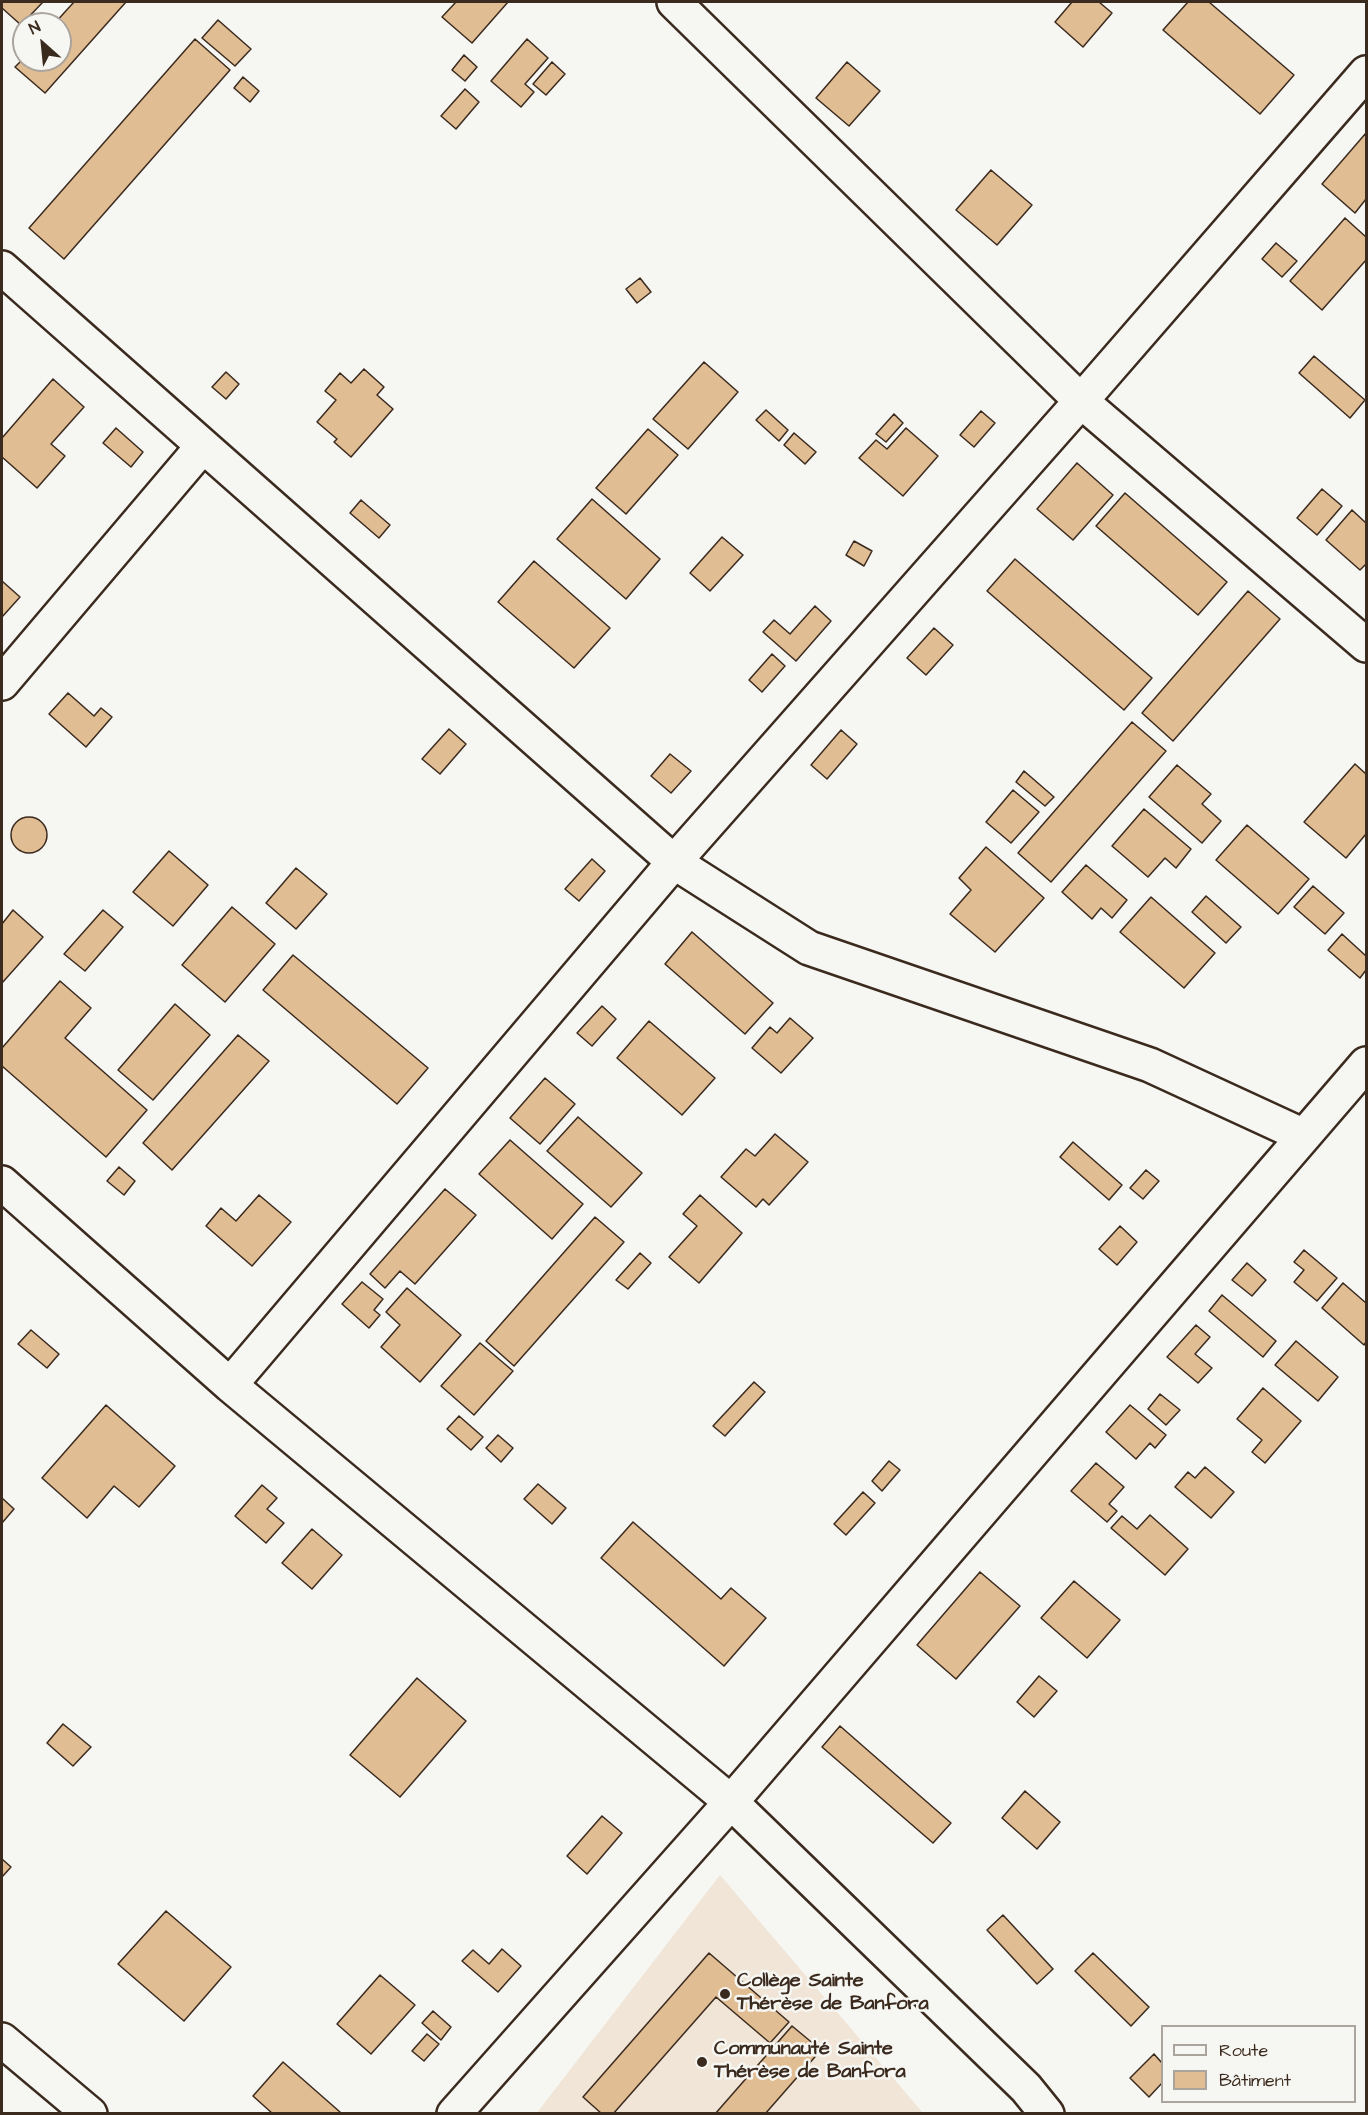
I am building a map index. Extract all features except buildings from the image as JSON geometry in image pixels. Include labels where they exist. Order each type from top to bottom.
[{"type":"street","points":[[674,2],[1081,401],[1366,645]]},
{"type":"street","points":[[231,1385],[674,862],[1081,401],[1366,73]]},
{"type":"street","points":[[2,268],[674,862],[809,948],[1150,1065],[1304,1136]]},
{"type":"street","points":[[2,683],[203,446]]},
{"type":"street","points":[[454,2114],[731,1802],[1366,1064]]},
{"type":"street","points":[[2,1183],[231,1385],[731,1802],[1026,2088],[1047,2114]]},
{"type":"street","points":[[2,2040],[90,2114]]},
{"type":"shaded area","name":"Collège Sainte Thérèse de Banfora","points":[[720,1875],[923,2113],[536,2114]]},
{"type":"place","name":"Collège Sainte Thérèse de Banfora","points":[[725,1994]]},
{"type":"place","name":"Communauté Sainte Thérèse de Banfora","points":[[702,2062]]}]
